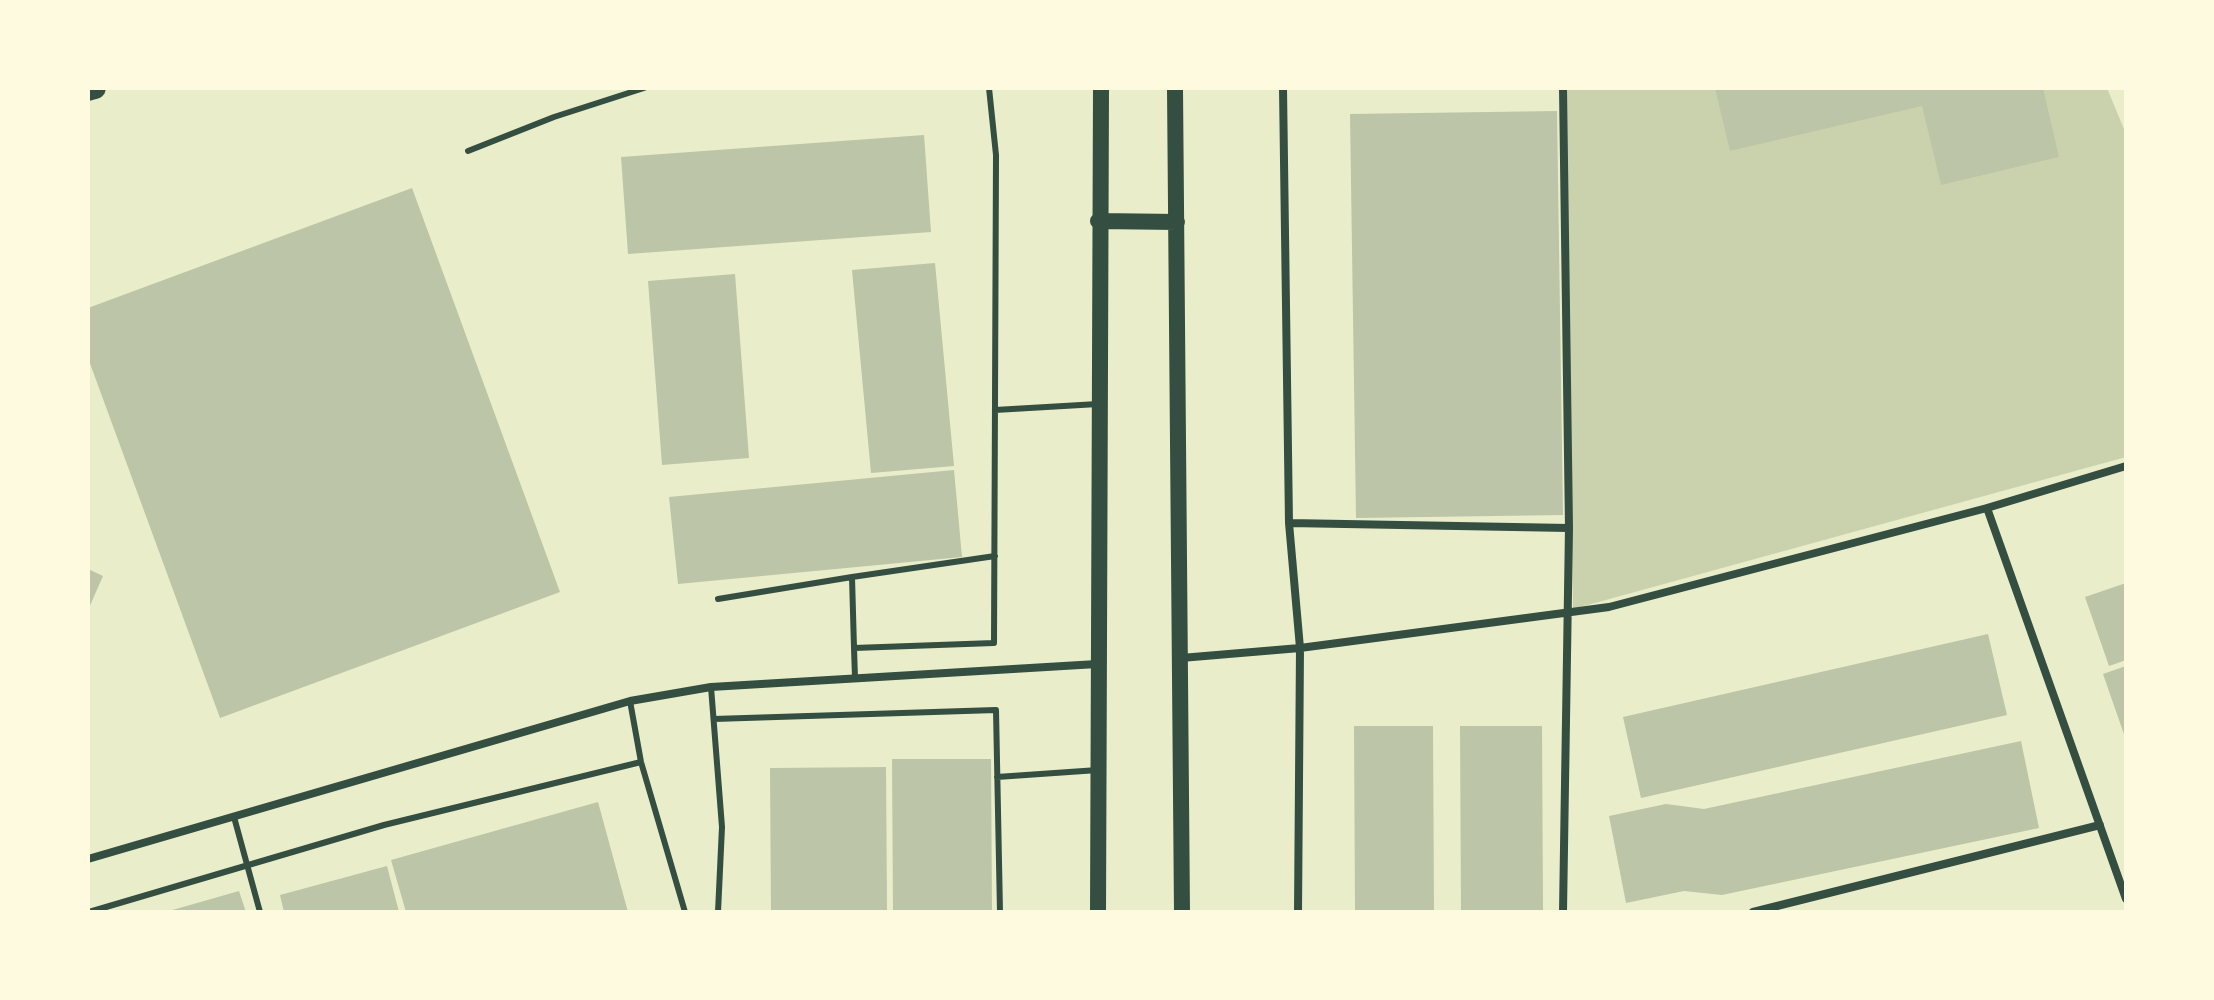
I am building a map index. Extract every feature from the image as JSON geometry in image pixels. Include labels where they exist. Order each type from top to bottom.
[{"type":"highway","points":[[88,90],[95,88]]},
{"type":"main road","points":[[1098,912],[1098,221],[1101,88]]},
{"type":"main road","points":[[1175,88],[1182,912]]},
{"type":"main road","points":[[1098,221],[1177,222]]},
{"type":"street","points":[[1283,88],[1289,523],[1300,648],[1298,912]]},
{"type":"street","points":[[1563,88],[1569,528],[1563,912]]},
{"type":"street","points":[[1181,658],[1300,648],[1609,607],[1987,508],[2126,466]]},
{"type":"street","points":[[1987,508],[2126,899]]},
{"type":"street","points":[[1289,523],[1569,528]]},
{"type":"street","points":[[88,859],[630,701],[711,687],[1097,664]]},
{"type":"street","points":[[1753,912],[2100,825]]},
{"type":"lane","points":[[468,151],[554,117],[644,88]]},
{"type":"lane","points":[[854,648],[994,643],[996,155],[989,88]]},
{"type":"lane","points":[[995,410],[1098,404]]},
{"type":"lane","points":[[718,599],[995,556]]},
{"type":"lane","points":[[852,577],[855,678]]},
{"type":"lane","points":[[711,687],[722,827],[718,912]]},
{"type":"lane","points":[[630,701],[641,762],[685,912]]},
{"type":"lane","points":[[714,719],[996,710],[1000,912]]},
{"type":"lane","points":[[89,912],[384,825],[641,762]]},
{"type":"lane","points":[[997,777],[1098,770]]},
{"type":"lane","points":[[234,817],[260,912]]},
{"type":"green space","points":[[1564,88],[2107,88],[2126,134],[2126,457],[1573,609]]},
{"type":"building","points":[[1715,88],[2043,88],[2059,157],[1941,185],[1922,106],[1730,151]]},
{"type":"building","points":[[1557,111],[1563,515],[1356,518],[1350,114]]},
{"type":"building","points":[[924,135],[931,232],[628,254],[621,157]]},
{"type":"building","points":[[412,188],[560,592],[220,718],[88,358],[88,308]]},
{"type":"building","points":[[935,263],[954,466],[871,473],[852,270]]},
{"type":"building","points":[[735,274],[749,458],[662,465],[648,281]]},
{"type":"building","points":[[954,470],[962,557],[678,584],[669,497]]},
{"type":"building","points":[[88,569],[103,576],[88,610]]},
{"type":"building","points":[[2126,583],[2126,660],[2109,666],[2085,597]]},
{"type":"building","points":[[1988,634],[2007,715],[1641,798],[1623,717]]},
{"type":"building","points":[[2126,666],[2126,740],[2103,674]]},
{"type":"building","points":[[1354,726],[1433,726],[1434,912],[1355,912]]},
{"type":"building","points":[[1460,726],[1542,726],[1543,912],[1461,912]]},
{"type":"building","points":[[2021,741],[2039,828],[1722,895],[1684,891],[1626,903],[1609,816],[1666,804],[1704,809]]},
{"type":"building","points":[[892,759],[991,759],[992,912],[893,912]]},
{"type":"building","points":[[886,767],[887,912],[771,912],[770,768]]},
{"type":"building","points":[[598,802],[628,912],[406,912],[391,860]]},
{"type":"building","points":[[387,866],[399,912],[284,912],[280,895]]},
{"type":"building","points":[[239,891],[246,912],[169,911]]}]
